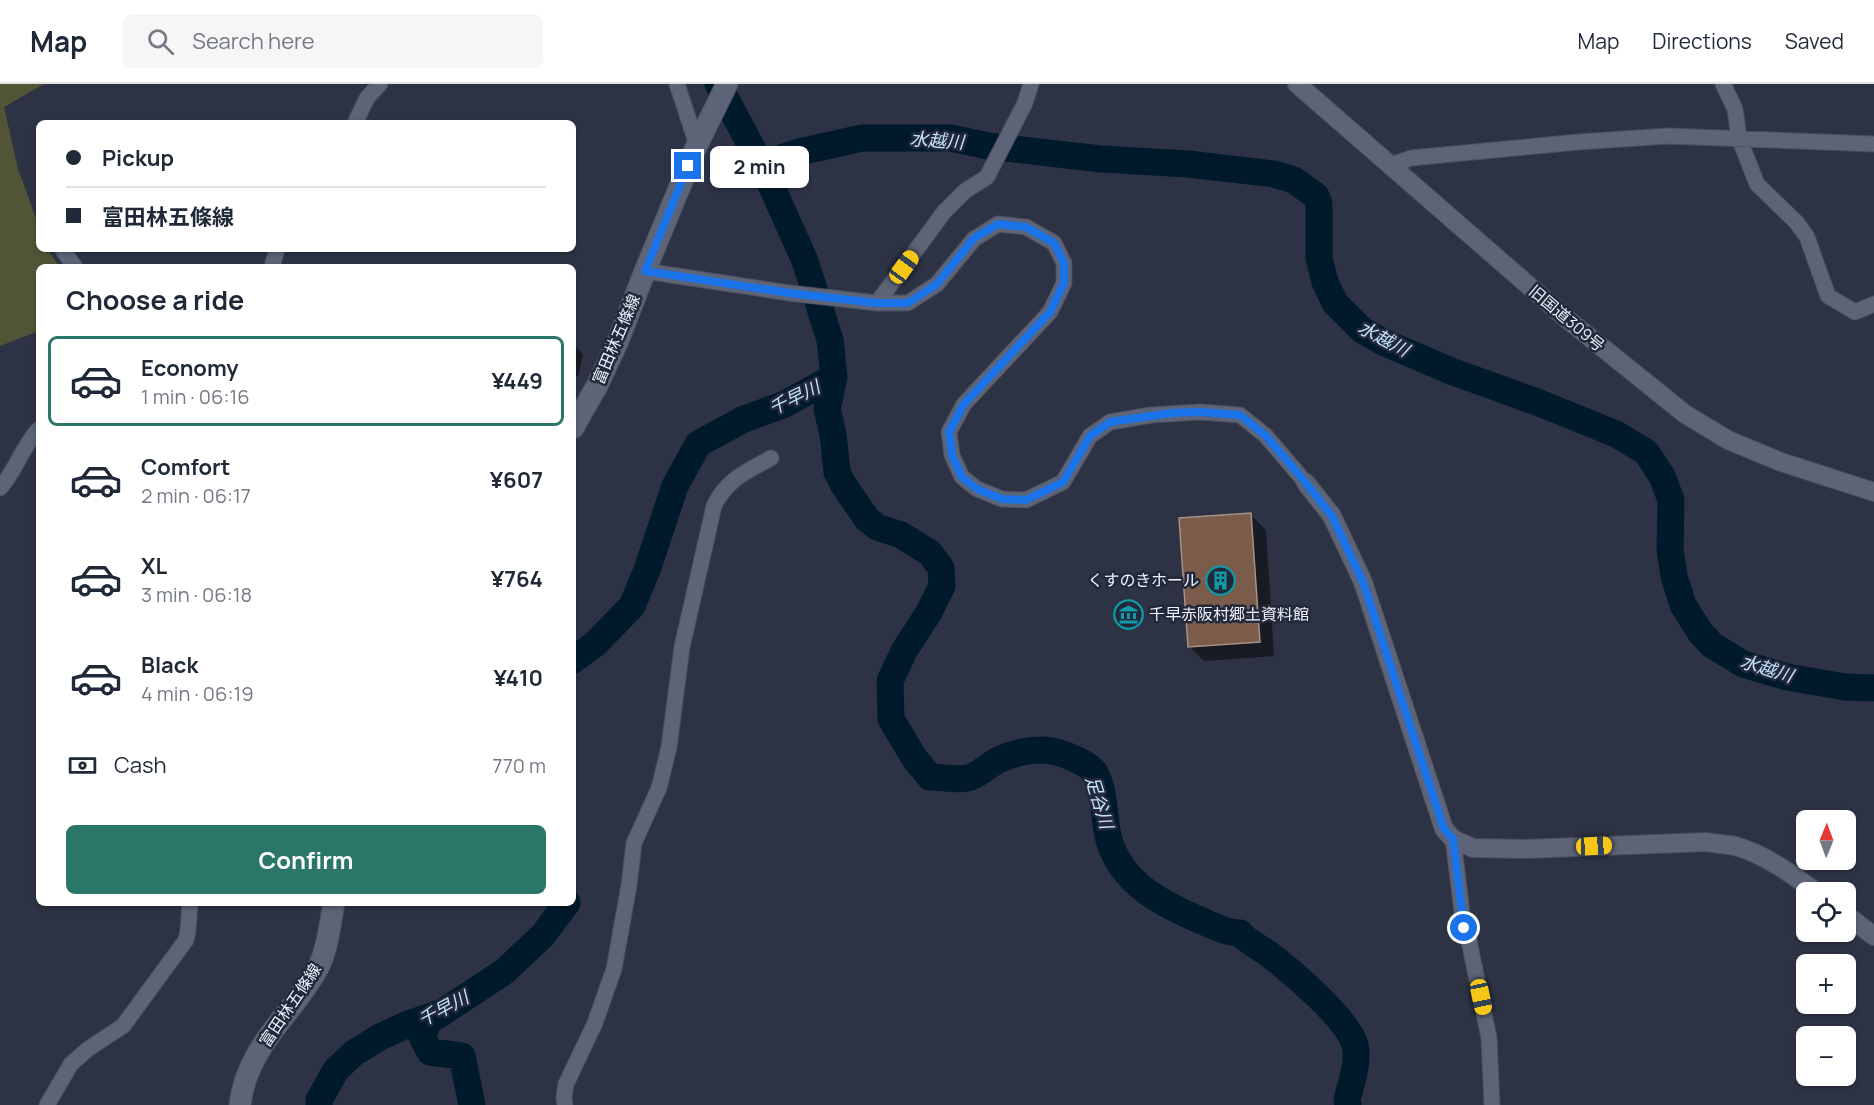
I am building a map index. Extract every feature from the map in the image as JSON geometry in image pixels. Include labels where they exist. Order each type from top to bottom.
[{"type":"main road","name":"富田林五條線","points":[[576,423],[598,384],[618,341],[702,136],[727,84]]},
{"type":"main road","name":"富田林五條線","points":[[240,1105],[248,1071],[263,1044],[319,966],[326,945],[333,906]]},
{"type":"street","points":[[356,120],[367,98],[380,84]]},
{"type":"street","points":[[677,84],[702,136]]},
{"type":"street","points":[[877,303],[944,212],[965,191],[987,177],[1025,103],[1031,84]]},
{"type":"street","name":"旧国道309号","points":[[1297,84],[1568,319],[1685,414],[1728,440],[1781,462],[1874,492]]},
{"type":"street","points":[[1723,84],[1735,109],[1740,138],[1757,184],[1797,223],[1807,237],[1828,296],[1855,312],[1874,304]]},
{"type":"street","points":[[1391,165],[1411,158],[1668,136],[1874,144]]},
{"type":"street","points":[[645,271],[789,293],[877,303],[908,303],[937,284],[974,238],[998,224],[1026,227],[1054,243],[1064,263],[1064,283],[1050,312],[964,404],[949,432],[952,455],[962,477],[977,489],[1002,499],[1026,500],[1063,482],[1090,436],[1110,422],[1151,415],[1200,412],[1240,415],[1266,436],[1332,516],[1363,582],[1444,829],[1453,839],[1473,848],[1525,849],[1707,842],[1735,846],[1759,856],[1802,882]]},
{"type":"street","points":[[0,488],[36,432]]},
{"type":"street","points":[[566,1105],[564,1097],[566,1084],[595,1023],[614,969],[634,843],[657,795],[669,747],[682,647],[714,506],[721,492],[731,480],[771,458]]},
{"type":"street","points":[[1453,839],[1464,928],[1468,936],[1489,1038],[1492,1105]]},
{"type":"street","points":[[46,1105],[71,1064],[88,1049],[123,1026],[186,940],[190,906]]},
{"type":"street","points":[[1856,922],[1874,936]]},
{"type":"green space","points":[[0,84],[44,84],[4,107],[18,169],[36,219],[36,252],[49,252],[58,264],[36,264],[36,332],[0,346]]},
{"type":"building","name":"くすのきホール","points":[[1251,513],[1260,642],[1188,647],[1179,518]]},
{"type":"waterway","name":"足谷川","points":[[718,84],[768,178],[805,261],[830,340],[834,377],[827,409],[833,434],[837,472],[867,519],[877,527],[901,535],[930,553],[941,568],[942,586],[929,612],[904,651],[890,681],[891,719],[915,759],[930,777],[962,779],[971,777],[1004,757],[1038,750],[1062,754],[1092,769],[1099,781],[1103,797],[1109,840],[1123,869],[1145,891],[1158,900],[1220,929],[1240,933],[1305,984],[1342,1022],[1350,1034],[1356,1052],[1348,1105]]},
{"type":"waterway","name":"水越川","points":[[760,165],[799,152],[862,138],[951,138],[988,146],[1101,159],[1188,164],[1274,174],[1294,180],[1316,196],[1319,204],[1319,258],[1325,282],[1335,303],[1362,330],[1383,342],[1451,371],[1616,434],[1646,452],[1662,476],[1671,500],[1670,550],[1674,576],[1683,605],[1700,632],[1712,645],[1743,664],[1787,677],[1845,687],[1874,688]]},
{"type":"waterway","name":"千早川","points":[[576,658],[595,644],[632,606],[647,570],[675,486],[698,444],[742,420],[785,404],[834,377]]},
{"type":"waterway","name":"千早川","points":[[319,1105],[319,1100],[336,1070],[354,1053],[408,1024],[443,1012],[505,971],[543,935],[565,906]]},
{"type":"waterway","points":[[442,1013],[429,1020],[422,1037],[430,1052],[462,1056],[472,1105]]},
{"type":"place","name":"くすのきホール","points":[[1220,580]]},
{"type":"place","name":"千早赤阪村郷土資料館","points":[[1128,614]]},
{"type":"route","points":[[688,166],[645,271],[789,293],[877,303],[908,303],[937,284],[974,238],[998,224],[1026,227],[1054,243],[1064,263],[1064,283],[1050,312],[964,404],[949,432],[952,455],[962,477],[977,489],[1002,499],[1026,500],[1040,494],[1063,482],[1090,436],[1110,422],[1171,413],[1200,412],[1240,415],[1266,436],[1332,516],[1363,582],[1444,829],[1453,839],[1464,928]]}]
